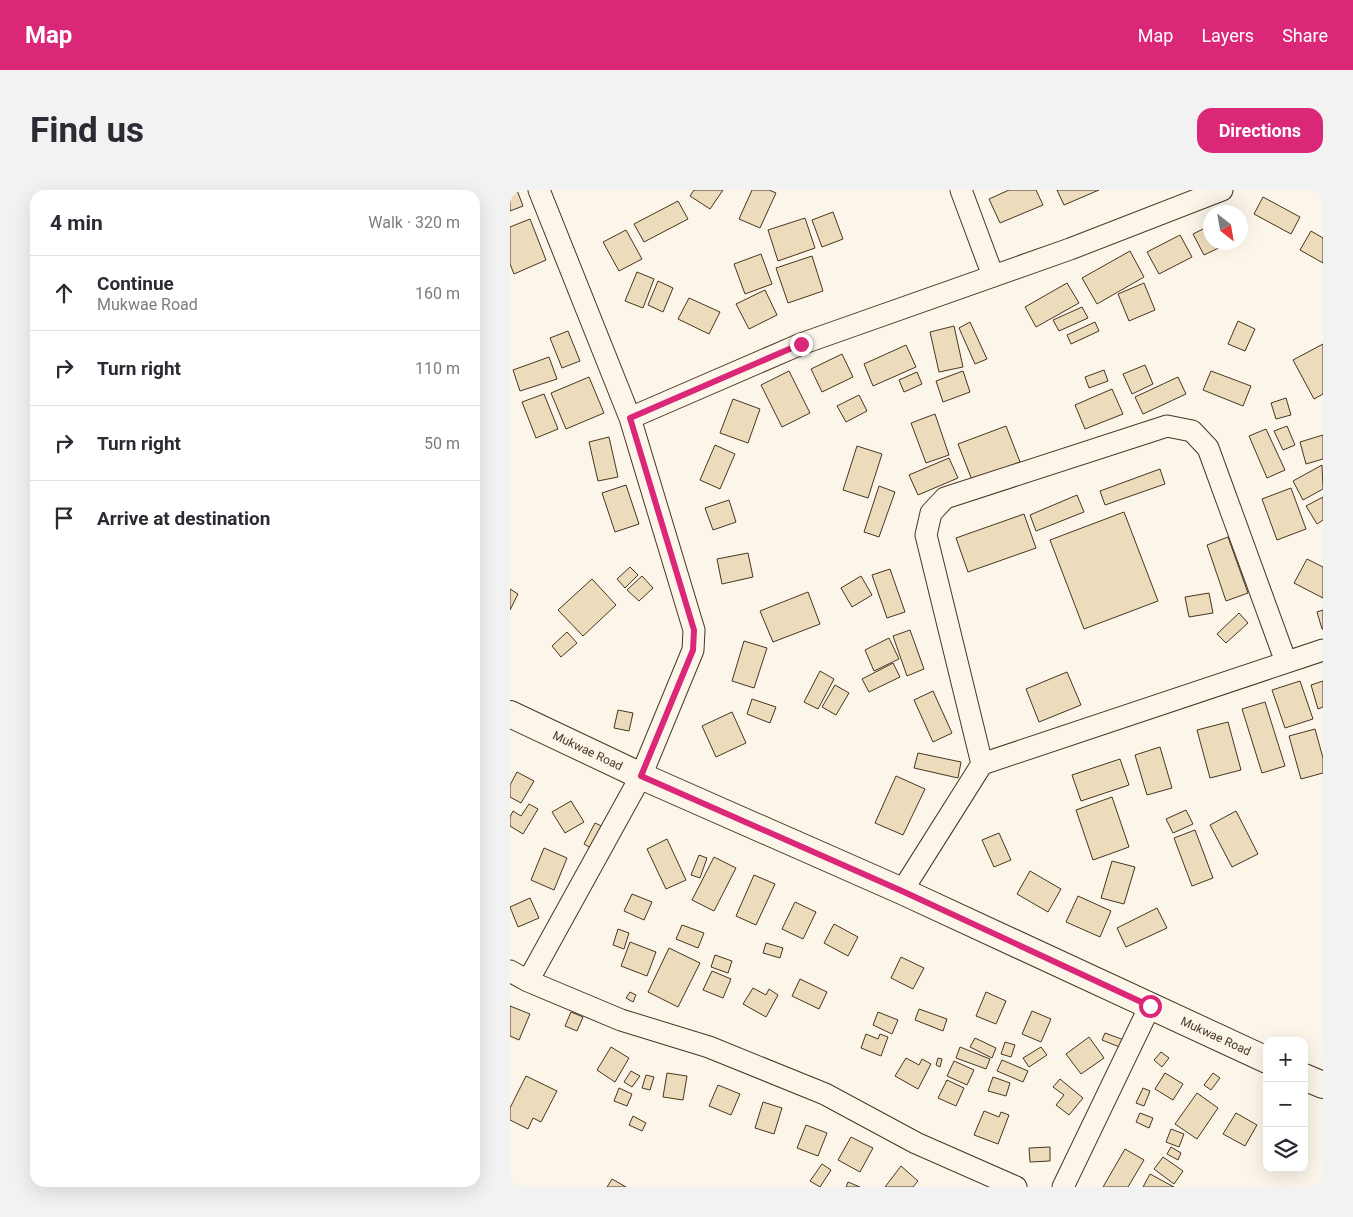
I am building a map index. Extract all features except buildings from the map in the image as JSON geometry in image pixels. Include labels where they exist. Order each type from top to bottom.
[{"type":"street","points":[[539,190],[630,418],[694,630],[693,650],[641,776],[519,976],[620,1020],[709,1047],[825,1094],[916,1144],[1016,1187]]},
{"type":"street","points":[[961,190],[993,276]]},
{"type":"street","points":[[630,418],[801,344],[1070,249],[1222,190]]},
{"type":"street","points":[[982,764],[926,535],[931,513],[945,498],[1167,426],[1192,431],[1208,448],[1286,662]]},
{"type":"street","points":[[902,891],[982,764],[1323,650]]},
{"type":"street","name":"Mukwae Road","points":[[510,714],[641,776],[902,891],[1263,1058]]},
{"type":"street","points":[[1063,1187],[1150,1006]]},
{"type":"street","points":[[1308,1079],[1323,1085]]},
{"type":"route","points":[[801,344],[630,418],[694,630],[693,650],[641,776],[902,891],[1150,1006]]}]
